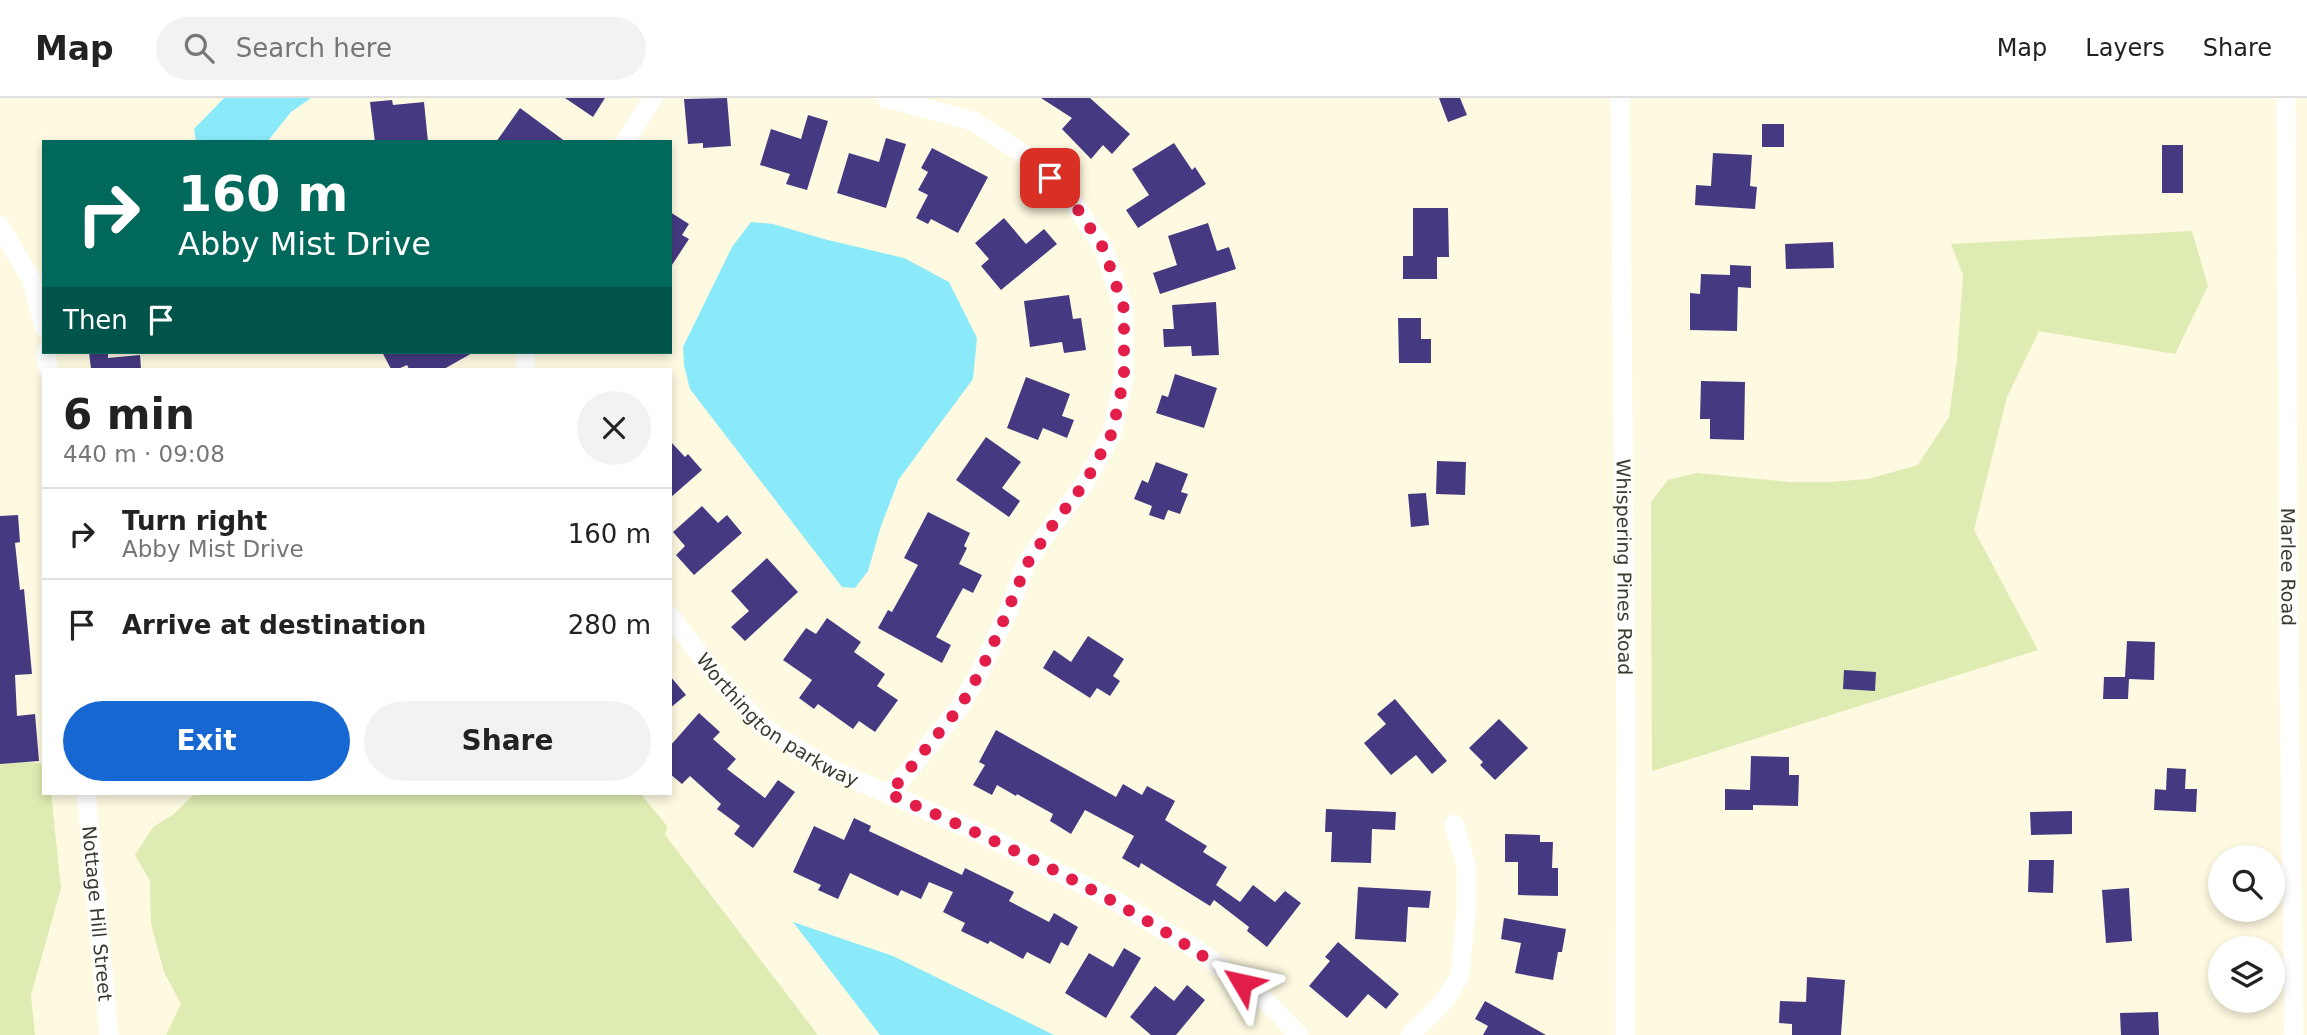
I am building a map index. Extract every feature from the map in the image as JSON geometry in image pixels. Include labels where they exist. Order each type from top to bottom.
[{"type":"street","points":[[626,140],[653,98]]},
{"type":"street","points":[[886,98],[973,121],[1031,159],[1069,196],[1104,249],[1124,309],[1124,378],[1112,433],[1085,483],[1027,564],[1001,628],[960,707],[889,794]]},
{"type":"street","name":"Whispering Pines Road","points":[[1620,98],[1626,734],[1625,1035]]},
{"type":"street","name":"Marlee Road","points":[[2286,98],[2288,688],[2294,1035]]},
{"type":"street","points":[[0,226],[31,279],[42,320]]},
{"type":"street","name":"Worthington parkway","points":[[672,619],[720,680],[763,727],[830,769],[982,834],[1117,902],[1198,950],[1264,999],[1299,1035]]},
{"type":"street","name":"Nottage Hill Street","points":[[86,795],[109,1035]]},
{"type":"street","points":[[1410,1035],[1445,1000],[1460,975],[1466,914],[1466,865],[1454,824]]},
{"type":"green space","points":[[2192,231],[2208,286],[2175,354],[2039,331],[2007,397],[1974,530],[2038,650],[1652,771],[1651,502],[1668,480],[1697,473],[1790,482],[1828,482],[1868,479],[1918,465],[1949,417],[1957,359],[1963,275],[1951,244]]},
{"type":"green space","points":[[0,750],[14,759],[41,764],[42,795],[51,795],[61,888],[31,995],[35,1035],[0,1035]]},
{"type":"green space","points":[[193,795],[642,795],[667,826],[665,835],[818,1035],[166,1035],[181,1004],[164,972],[151,924],[150,881],[135,855],[153,827],[174,814]]},
{"type":"water","points":[[224,98],[311,98],[291,112],[269,140],[196,140],[194,129]]},
{"type":"water","points":[[751,222],[773,224],[904,258],[949,282],[977,338],[973,379],[899,479],[868,571],[855,588],[842,587],[690,389],[683,347],[732,247]]},
{"type":"water","points":[[793,922],[893,956],[1054,1035],[880,1035]]},
{"type":"building","points":[[565,98],[605,98],[593,117]]},
{"type":"building","points":[[727,98],[731,146],[703,148],[703,143],[688,144],[684,99]]},
{"type":"building","points":[[1041,98],[1090,98],[1130,134],[1112,154],[1103,145],[1091,159],[1062,129],[1072,118]]},
{"type":"building","points":[[1439,98],[1460,98],[1467,115],[1448,122]]},
{"type":"building","points":[[392,100],[393,105],[424,102],[428,140],[375,140],[370,102]]},
{"type":"building","points":[[520,108],[563,140],[497,140]]},
{"type":"building","points":[[808,115],[828,121],[807,190],[786,184],[790,174],[760,165],[771,129],[801,139]]},
{"type":"building","points":[[1762,124],[1784,124],[1784,147],[1762,147]]},
{"type":"building","points":[[886,138],[906,144],[886,208],[837,193],[849,153],[879,162]]},
{"type":"building","points":[[1174,143],[1192,170],[1195,167],[1206,184],[1138,228],[1126,210],[1149,195],[1132,169]]},
{"type":"building","points":[[2162,145],[2183,145],[2183,193],[2162,193]]},
{"type":"building","points":[[932,148],[988,177],[958,233],[931,219],[928,224],[916,218],[928,195],[918,190],[928,172],[921,168]]},
{"type":"building","points":[[1713,153],[1752,155],[1750,186],[1757,187],[1755,209],[1695,205],[1696,185],[1711,186]]},
{"type":"building","points":[[1413,208],[1448,208],[1449,257],[1437,257],[1437,279],[1403,279],[1403,256],[1413,256]]},
{"type":"building","points":[[672,213],[689,224],[682,235],[689,239],[672,265]]},
{"type":"building","points":[[1004,218],[1026,244],[1044,229],[1057,244],[1001,290],[981,266],[989,259],[975,243]]},
{"type":"building","points":[[1208,223],[1217,251],[1229,247],[1236,269],[1160,294],[1153,273],[1177,265],[1168,236]]},
{"type":"building","points":[[1833,242],[1834,268],[1786,269],[1785,244]]},
{"type":"building","points":[[1730,265],[1751,266],[1751,288],[1738,287],[1737,331],[1690,330],[1690,293],[1700,294],[1701,274],[1730,275]]},
{"type":"building","points":[[1069,295],[1073,319],[1081,318],[1086,350],[1064,353],[1062,342],[1030,347],[1024,301]]},
{"type":"building","points":[[1216,302],[1219,355],[1192,356],[1191,346],[1164,347],[1163,329],[1174,329],[1172,305]]},
{"type":"building","points":[[1398,318],[1421,318],[1421,339],[1431,339],[1431,363],[1399,363]]},
{"type":"building","points":[[89,354],[108,354],[108,358],[140,355],[141,368],[91,368]]},
{"type":"building","points":[[383,354],[470,354],[446,368],[408,368],[407,365],[390,368]]},
{"type":"building","points":[[1175,374],[1217,388],[1204,428],[1156,413],[1162,395],[1168,397]]},
{"type":"building","points":[[1026,377],[1070,394],[1062,416],[1074,420],[1067,438],[1043,428],[1038,440],[1007,428]]},
{"type":"building","points":[[1701,381],[1745,382],[1744,440],[1710,439],[1710,419],[1700,419]]},
{"type":"building","points":[[986,437],[1021,462],[1002,488],[1020,501],[1009,517],[956,480]]},
{"type":"building","points":[[672,443],[685,457],[688,454],[702,470],[672,496]]},
{"type":"building","points":[[1437,461],[1466,462],[1465,495],[1436,494]]},
{"type":"building","points":[[1156,462],[1188,474],[1181,492],[1188,494],[1180,514],[1168,510],[1164,520],[1149,515],[1152,506],[1134,499],[1142,480],[1148,483]]},
{"type":"building","points":[[1426,493],[1429,525],[1411,527],[1408,494]]},
{"type":"building","points":[[702,506],[718,523],[727,515],[742,533],[694,575],[676,555],[685,546],[673,532]]},
{"type":"building","points":[[928,512],[970,533],[964,546],[967,548],[959,564],[982,575],[973,593],[963,588],[936,637],[951,645],[942,663],[878,628],[888,610],[892,612],[918,565],[904,558]]},
{"type":"building","points":[[18,515],[20,542],[15,543],[20,590],[24,589],[32,674],[15,675],[17,716],[35,714],[39,761],[0,764],[0,516]]},
{"type":"building","points":[[767,558],[798,592],[745,641],[731,627],[749,611],[731,591]]},
{"type":"building","points":[[827,618],[861,642],[854,652],[885,674],[877,686],[898,700],[875,732],[859,721],[853,729],[818,704],[814,709],[799,698],[812,680],[783,660],[806,628],[816,634]]},
{"type":"building","points":[[1088,636],[1124,659],[1113,676],[1120,681],[1110,696],[1097,688],[1090,698],[1043,668],[1054,650],[1071,662]]},
{"type":"building","points":[[2127,641],[2155,642],[2154,680],[2129,679],[2128,699],[2103,699],[2104,677],[2125,677]]},
{"type":"building","points":[[1844,670],[1876,672],[1875,691],[1843,689]]},
{"type":"building","points":[[672,678],[686,695],[672,706]]},
{"type":"building","points":[[1395,699],[1447,761],[1432,774],[1416,755],[1391,775],[1364,743],[1386,724],[1377,714]]},
{"type":"building","points":[[699,713],[720,732],[713,739],[736,759],[727,769],[765,798],[778,780],[795,792],[753,848],[734,834],[740,826],[717,809],[721,804],[690,776],[682,784],[672,776],[672,744]]},
{"type":"building","points":[[1499,719],[1528,748],[1495,780],[1480,765],[1483,762],[1469,748]]},
{"type":"building","points":[[996,730],[1116,797],[1123,784],[1142,795],[1147,786],[1175,801],[1165,820],[1207,846],[1203,852],[1227,867],[1216,885],[1240,902],[1253,885],[1275,902],[1285,891],[1301,903],[1267,947],[1247,931],[1249,927],[1214,900],[1210,906],[1141,863],[1139,868],[1122,858],[1134,836],[1085,810],[1071,834],[1050,821],[1053,814],[1017,794],[1016,796],[997,785],[992,795],[973,785],[985,765],[979,762]]},
{"type":"building","points":[[1751,756],[1789,757],[1789,775],[1799,775],[1798,806],[1753,805],[1753,810],[1725,810],[1725,789],[1750,790]]},
{"type":"building","points":[[2167,768],[2186,769],[2185,789],[2197,789],[2196,812],[2154,810],[2155,789],[2166,790]]},
{"type":"building","points":[[1326,809],[1396,812],[1395,830],[1372,829],[1371,863],[1331,862],[1332,832],[1325,832]]},
{"type":"building","points":[[2072,811],[2072,834],[2031,835],[2030,812]]},
{"type":"building","points":[[854,818],[871,826],[869,831],[962,875],[965,868],[1014,892],[1009,901],[1049,922],[1054,913],[1078,927],[1068,946],[1061,942],[1050,964],[1027,952],[1023,959],[990,941],[988,944],[961,931],[965,923],[943,912],[953,892],[929,882],[921,899],[901,890],[898,896],[850,873],[838,899],[818,890],[821,885],[793,872],[814,826],[844,840]]},
{"type":"building","points":[[1505,834],[1540,835],[1540,842],[1553,842],[1552,868],[1558,868],[1558,896],[1518,895],[1518,862],[1505,862]]},
{"type":"building","points":[[2029,860],[2054,860],[2053,893],[2028,892]]},
{"type":"building","points":[[1358,887],[1431,891],[1429,908],[1408,907],[1406,942],[1355,939]]},
{"type":"building","points":[[2129,888],[2132,941],[2106,943],[2102,890]]},
{"type":"building","points":[[1504,918],[1566,929],[1553,980],[1515,973],[1521,943],[1501,939]]},
{"type":"building","points":[[1338,942],[1399,994],[1386,1009],[1368,994],[1347,1018],[1309,986],[1330,961],[1325,957]]},
{"type":"building","points":[[1124,948],[1141,958],[1106,1018],[1065,993],[1089,953],[1113,967]]},
{"type":"building","points":[[1807,977],[1845,980],[1841,1035],[1792,1035],[1792,1024],[1779,1023],[1780,1001],[1806,1002]]},
{"type":"building","points":[[1187,985],[1205,1000],[1176,1035],[1151,1035],[1130,1017],[1155,986],[1174,1001]]},
{"type":"building","points":[[1485,1001],[1546,1035],[1483,1035],[1488,1026],[1475,1019]]},
{"type":"building","points":[[2158,1012],[2159,1035],[2121,1035],[2120,1013]]},
{"type":"route","points":[[1050,178],[1069,196],[1104,249],[1124,309],[1124,378],[1112,433],[1085,483],[1027,564],[1006,617],[960,707],[889,794],[982,834],[1117,902],[1198,950],[1242,983]]}]
